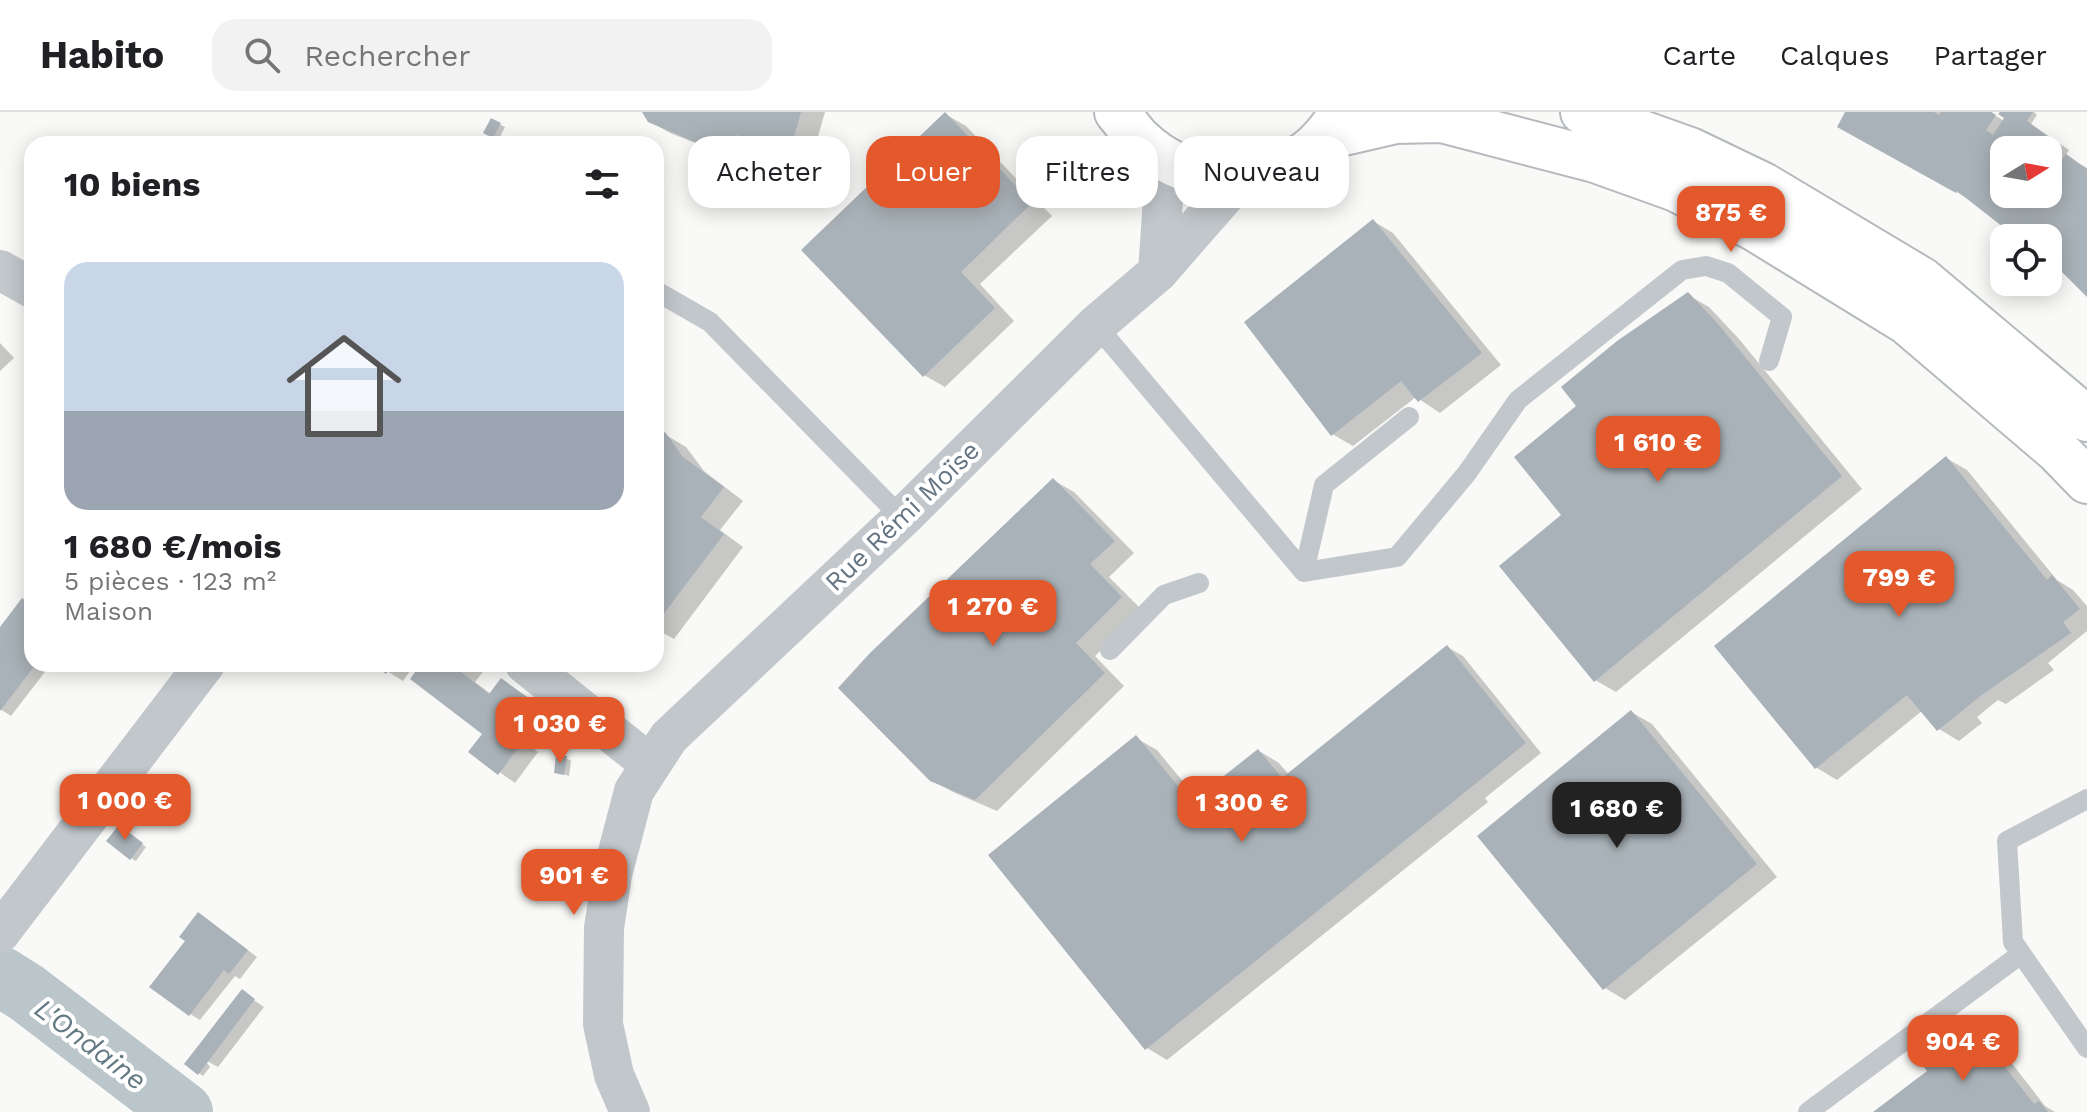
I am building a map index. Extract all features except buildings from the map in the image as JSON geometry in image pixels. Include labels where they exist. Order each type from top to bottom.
[{"type":"main road","points":[[1117,112],[1140,141],[1174,164]]},
{"type":"main road","points":[[1583,112],[1690,150],[1763,185],[1922,280],[2087,419]]},
{"type":"main road","points":[[1335,124],[1442,120],[1595,160],[1676,189],[1754,228],[1907,322],[2058,451],[2087,481]]},
{"type":"street","points":[[1158,272],[1163,200],[1170,163]]},
{"type":"street","name":"Rue Rémi Moïse","points":[[630,1112],[614,1075],[603,1024],[604,928],[612,875],[634,791],[650,764],[669,737],[902,518],[1096,325],[1158,272],[1214,208]]},
{"type":"street","points":[[0,270],[24,284]]},
{"type":"street","points":[[2,931],[199,672]]},
{"type":"street","points":[[535,672],[650,764]]},
{"type":"lane","points":[[1304,572],[1397,557],[1467,473],[1518,400],[1682,270],[1706,266],[1728,273],[1782,317],[1769,361]]},
{"type":"lane","points":[[664,296],[710,322],[902,518]]},
{"type":"lane","points":[[1096,325],[1304,572]]},
{"type":"lane","points":[[1304,572],[1324,485],[1409,417]]},
{"type":"lane","points":[[1110,650],[1164,595],[1199,583]]},
{"type":"lane","points":[[2087,799],[2007,841],[2013,942],[2087,1048]]},
{"type":"lane","points":[[1808,1112],[2021,954]]},
{"type":"waterway","name":"L'Ondaine","points":[[0,976],[27,993],[183,1112]]}]
